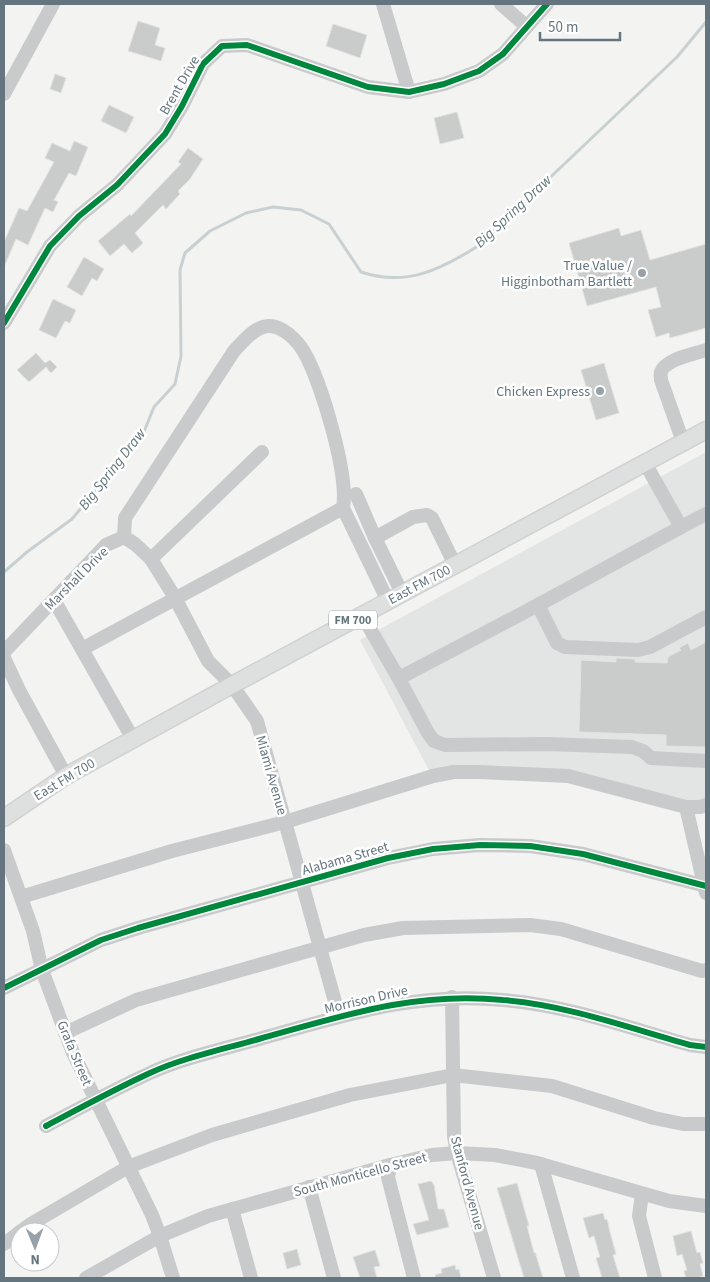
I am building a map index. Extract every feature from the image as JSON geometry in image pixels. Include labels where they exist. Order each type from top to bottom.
[{"type":"main road","name":"East FM 700","points":[[4,818],[66,776],[232,684],[706,430]]},
{"type":"street","points":[[4,94],[52,4]]},
{"type":"street","points":[[383,4],[409,92]]},
{"type":"street","points":[[501,4],[526,26]]},
{"type":"street","name":"Brent Drive","points":[[4,323],[50,246],[79,216],[117,185],[165,134],[182,106],[203,64],[222,46],[247,45],[368,86],[409,92],[444,84],[479,71],[503,54],[547,4]]},
{"type":"street","points":[[262,452],[151,559],[135,544],[124,537],[125,518],[234,350],[256,330],[268,326],[289,334],[304,351],[330,419],[343,477],[345,499],[343,508],[395,597]]},
{"type":"street","points":[[683,442],[661,380],[661,371],[666,365],[677,359],[706,350]]},
{"type":"street","points":[[646,463],[681,527]]},
{"type":"street","points":[[356,494],[375,538],[395,597]]},
{"type":"street","points":[[82,649],[343,508]]},
{"type":"street","points":[[398,677],[538,605],[706,514]]},
{"type":"street","points":[[375,538],[412,518],[427,515],[432,518],[455,565]]},
{"type":"street","name":"Marshall Drive","points":[[4,652],[106,545],[124,537]]},
{"type":"street","name":"Miami Avenue","points":[[151,559],[208,661],[232,684],[257,721],[339,1016]]},
{"type":"street","points":[[54,600],[133,739]]},
{"type":"street","points":[[538,605],[557,643],[565,647],[638,650],[650,647],[706,617]]},
{"type":"street","points":[[362,615],[434,741],[445,745],[546,744],[632,747],[643,751],[651,758],[706,761]]},
{"type":"street","points":[[4,658],[19,690],[66,776]]},
{"type":"street","points":[[20,897],[172,851],[286,822],[432,776],[454,772],[568,776],[686,807],[706,805]]},
{"type":"street","points":[[686,807],[706,889]]},
{"type":"street","name":"Alabama Street","points":[[4,988],[101,940],[388,858],[433,849],[480,845],[530,846],[583,854],[706,889]]},
{"type":"street","name":"Grafa Street","points":[[4,850],[33,932],[42,970],[65,1033],[160,1236],[173,1278]]},
{"type":"street","points":[[65,1033],[136,1000],[364,935],[403,928],[530,925],[561,929],[702,971],[706,970]]},
{"type":"street","name":"Morrison Drive","points":[[46,1126],[152,1072],[339,1016],[410,1001],[452,997],[536,1004],[581,1014],[690,1045],[706,1047]]},
{"type":"street","name":"Stanford Avenue","points":[[452,997],[454,1136],[494,1278]]},
{"type":"street","points":[[34,1222],[128,1167],[212,1135],[350,1095],[453,1075],[552,1086],[654,1118],[683,1124],[706,1124]]},
{"type":"street","name":"South Monticello Street","points":[[86,1278],[160,1236],[208,1216],[432,1155],[458,1153],[495,1155],[540,1164],[669,1201],[706,1206]]},
{"type":"street","points":[[540,1164],[573,1278]]},
{"type":"street","points":[[390,1165],[388,1177],[414,1278]]},
{"type":"street","points":[[309,1187],[334,1278]]},
{"type":"street","points":[[642,1194],[639,1216],[655,1278]]},
{"type":"street","points":[[232,1209],[251,1278]]},
{"type":"shaded area","points":[[706,452],[706,802],[695,803],[571,774],[431,774],[360,640]]},
{"type":"building","points":[[138,21],[160,28],[155,45],[165,48],[161,61],[128,51]]},
{"type":"building","points":[[333,24],[367,35],[360,58],[326,46]]},
{"type":"building","points":[[55,74],[66,78],[61,93],[50,89]]},
{"type":"building","points":[[109,105],[134,117],[126,133],[101,121]]},
{"type":"building","points":[[457,112],[464,138],[440,144],[434,118]]},
{"type":"building","points":[[74,141],[88,147],[76,176],[69,173],[54,200],[58,202],[53,212],[45,208],[28,245],[16,239],[4,267],[4,242],[19,208],[27,211],[54,162],[45,158],[52,143],[70,151]]},
{"type":"building","points":[[188,148],[203,159],[190,179],[178,191],[180,194],[166,209],[163,205],[135,233],[143,243],[132,253],[124,244],[110,256],[98,241],[130,214],[131,216],[181,164],[178,162]]},
{"type":"building","name":"True Value / Higginbotham Bartlett","points":[[619,228],[621,236],[641,230],[650,260],[706,244],[706,328],[670,338],[669,333],[656,337],[648,310],[661,307],[656,287],[587,306],[569,243]]},
{"type":"building","points":[[84,257],[104,269],[97,281],[92,278],[82,296],[67,287]]},
{"type":"building","points":[[53,299],[76,310],[70,323],[65,321],[56,338],[39,330]]},
{"type":"building","points":[[36,353],[45,363],[50,360],[57,367],[51,373],[46,367],[29,382],[17,370]]},
{"type":"building","name":"Chicken Express","points":[[604,363],[619,413],[596,420],[581,370]]},
{"type":"building","points":[[706,642],[706,747],[666,746],[666,735],[579,732],[581,660],[616,662],[616,658],[635,659],[635,662],[667,663],[668,657],[681,650],[679,648],[688,643],[691,650]]},
{"type":"building","points":[[431,1181],[434,1185],[438,1209],[444,1209],[449,1227],[417,1235],[413,1224],[429,1220],[418,1184]]},
{"type":"building","points":[[517,1183],[529,1226],[527,1226],[534,1253],[543,1278],[524,1278],[497,1188]]},
{"type":"building","points":[[603,1213],[605,1220],[607,1219],[616,1254],[613,1255],[620,1278],[602,1278],[596,1258],[600,1257],[594,1236],[589,1238],[583,1218]]},
{"type":"building","points":[[691,1231],[697,1253],[700,1252],[703,1263],[700,1264],[703,1276],[697,1278],[686,1278],[684,1271],[687,1270],[682,1254],[677,1256],[673,1236]]},
{"type":"building","points":[[297,1249],[301,1265],[287,1269],[283,1253]]},
{"type":"building","points":[[375,1250],[380,1266],[374,1267],[377,1278],[360,1278],[353,1257]]},
{"type":"building","points":[[455,1265],[456,1270],[459,1269],[461,1278],[436,1278],[435,1275],[442,1273],[441,1269]]},
{"type":"waterway","name":"Big Spring Draw","points":[[4,572],[27,552],[72,519],[143,434],[154,407],[175,384],[181,356],[180,270],[185,253],[210,231],[246,213],[273,207],[301,210],[329,224],[361,272],[393,278],[408,277],[436,269],[478,246],[677,57],[706,22]]},
{"type":"cycle path","points":[[4,323],[50,246],[79,216],[117,185],[165,134],[182,106],[203,64],[222,46],[247,45],[368,87],[409,92],[444,84],[479,71],[503,54],[547,4]]},
{"type":"cycle path","points":[[4,988],[101,940],[138,928],[388,858],[433,849],[480,845],[530,846],[583,854],[706,886]]},
{"type":"cycle path","points":[[46,1126],[150,1073],[176,1063],[349,1014],[409,1002],[471,998],[527,1003],[574,1012],[690,1045],[706,1047]]},
{"type":"place","name":"True Value / Higginbotham Bartlett","points":[[642,273]]},
{"type":"place","name":"Chicken Express","points":[[600,391]]}]
